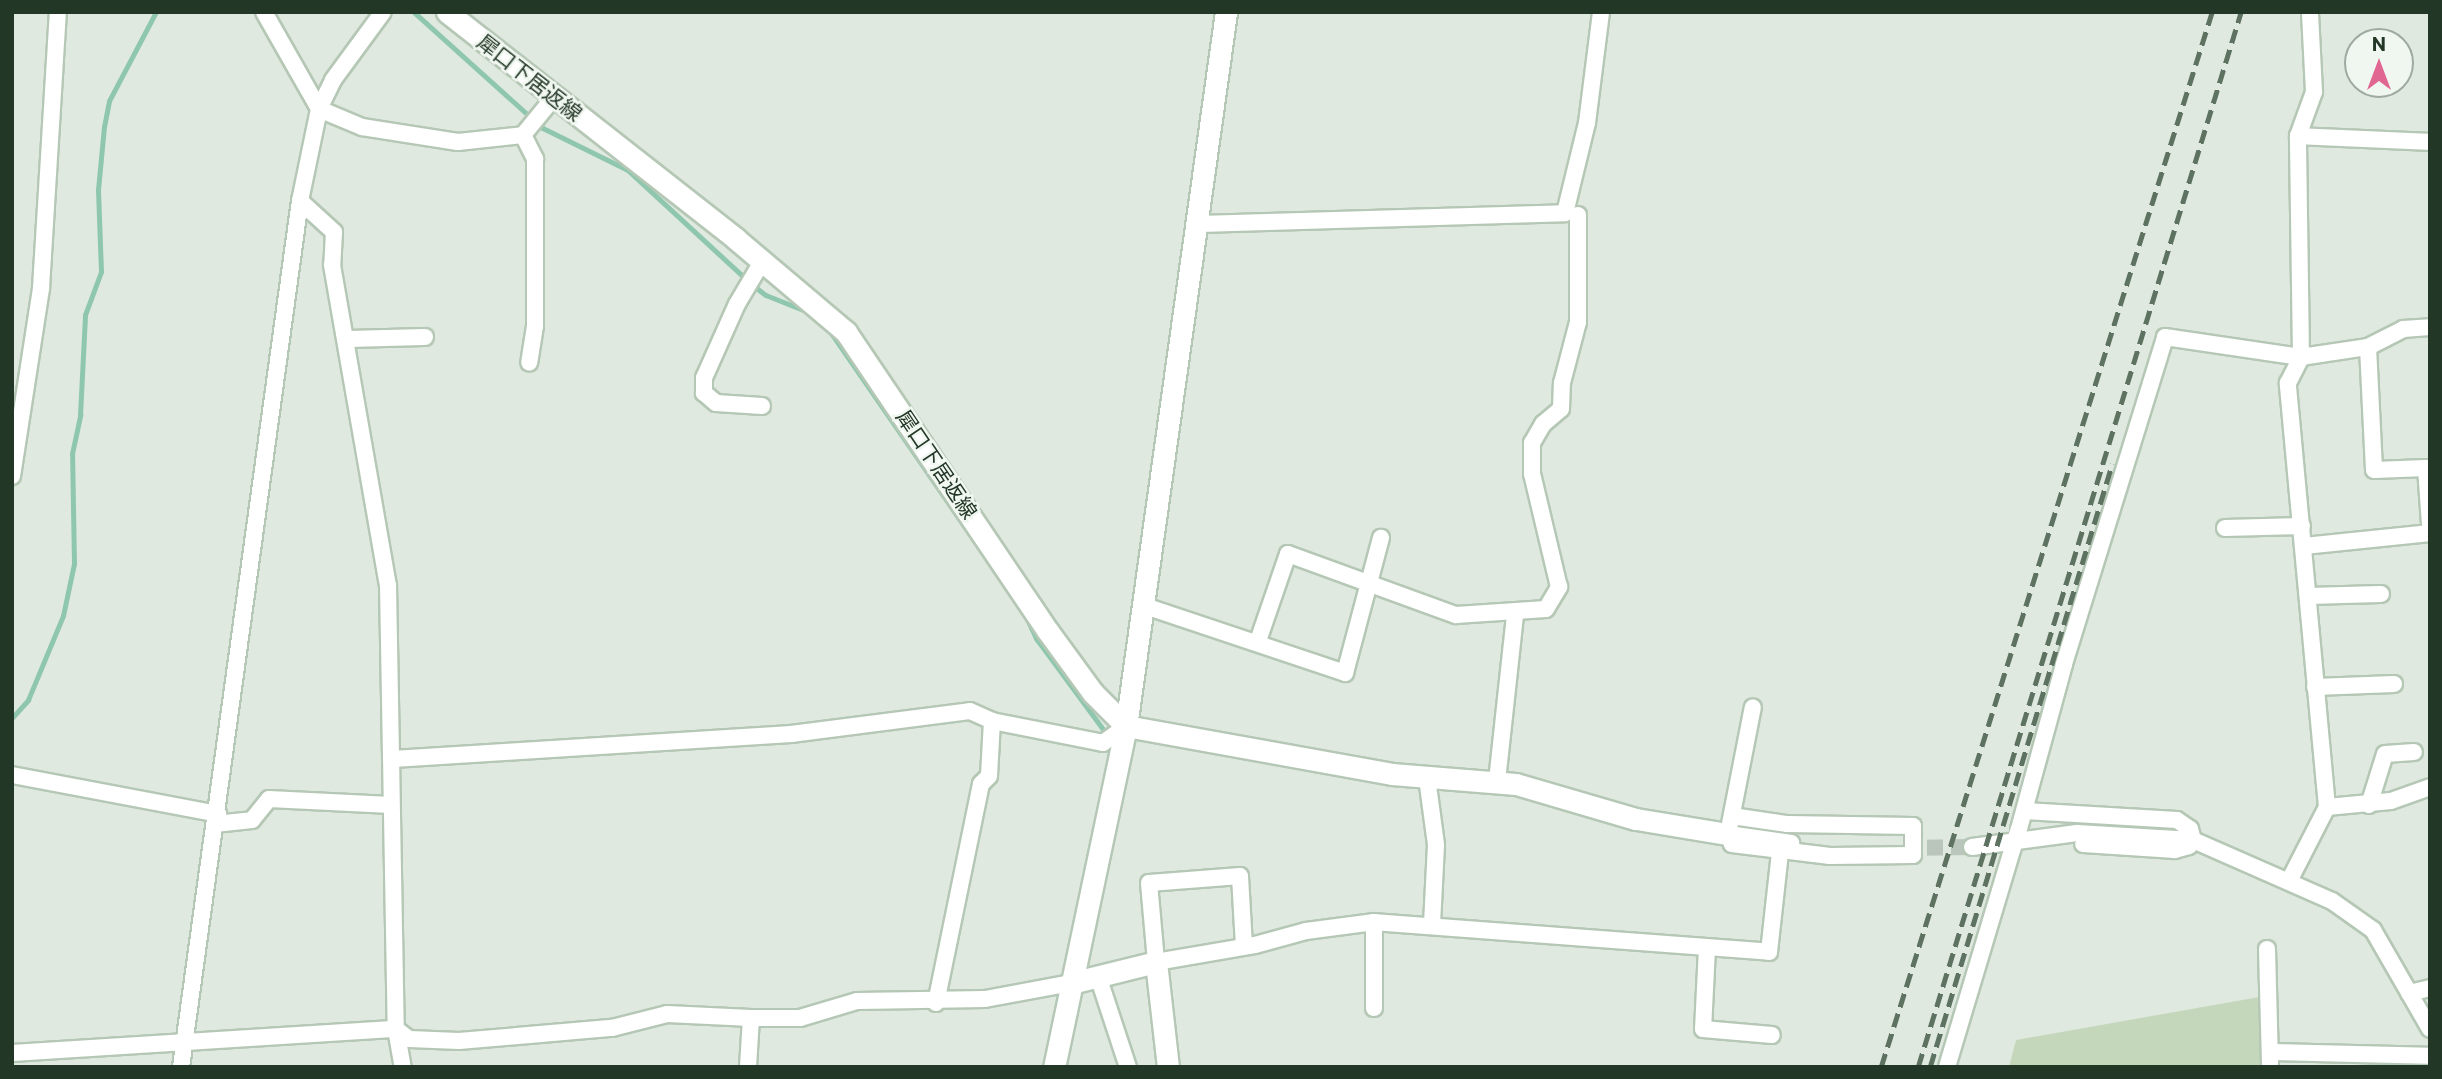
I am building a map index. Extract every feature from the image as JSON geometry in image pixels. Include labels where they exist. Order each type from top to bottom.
[{"type":"street","points":[[12,476],[41,288],[58,12]]},
{"type":"street","points":[[264,12],[319,109],[362,127],[458,142],[523,135],[555,96]]},
{"type":"street","points":[[181,1067],[259,481],[300,201],[319,109],[333,80],[383,12]]},
{"type":"street","name":"犀口下居返線","points":[[447,12],[763,260],[846,332],[1047,630],[1093,693],[1126,726]]},
{"type":"street","points":[[1054,1067],[1126,726],[1145,606],[1163,452],[1199,225],[1226,12]]},
{"type":"street","points":[[1199,225],[1565,213],[1587,123],[1601,12]]},
{"type":"street","points":[[2289,881],[2327,807],[2288,383],[2301,357],[2298,136],[2314,92],[2310,12]]},
{"type":"street","points":[[523,135],[535,159],[535,326],[529,363]]},
{"type":"street","points":[[2298,136],[2430,142]]},
{"type":"street","points":[[300,201],[334,232],[332,265],[388,585],[396,1029],[403,1067]]},
{"type":"street","points":[[1258,641],[1288,554],[1456,615],[1515,614],[1545,609],[1559,587],[1532,474],[1532,443],[1543,424],[1561,409],[1562,383],[1578,322],[1578,215]]},
{"type":"street","points":[[762,406],[716,403],[704,393],[704,378],[737,304],[763,260]]},
{"type":"street","points":[[1947,1067],[2025,811],[2064,664],[2165,337],[2301,357],[2368,347],[2403,328],[2430,327]]},
{"type":"street","points":[[347,339],[425,337]]},
{"type":"street","points":[[2368,347],[2374,470],[2426,468],[2430,524]]},
{"type":"street","points":[[2225,528],[2302,527]]},
{"type":"street","points":[[2304,547],[2430,533]]},
{"type":"street","points":[[1145,606],[1258,641],[1345,673],[1381,538]]},
{"type":"street","points":[[2308,596],[2381,594]]},
{"type":"street","points":[[1497,780],[1515,614]]},
{"type":"street","points":[[2315,687],[2394,684]]},
{"type":"street","points":[[393,759],[791,734],[970,711],[992,721],[1103,743],[1126,726],[1427,778],[1497,780],[1655,823],[1730,825],[1913,826],[1913,855],[1780,853],[1732,844],[1730,825],[1753,707]]},
{"type":"street","points":[[936,1003],[981,784],[989,776],[992,721]]},
{"type":"street","points":[[2369,805],[2385,754],[2414,752]]},
{"type":"street","points":[[12,775],[216,819],[251,820],[269,799],[391,805]]},
{"type":"street","points":[[1427,778],[1436,845],[1432,925]]},
{"type":"street","points":[[2327,807],[2369,805],[2430,788]]},
{"type":"street","points":[[2011,852],[2068,844],[2175,850],[2189,846],[2193,840],[2190,829],[2177,820],[2025,811]]},
{"type":"street","points":[[1730,825],[1812,845],[1903,848]]},
{"type":"street","points":[[1972,847],[2077,833],[2193,840],[2332,901],[2373,930],[2430,1029]]},
{"type":"street","points":[[12,1052],[184,1045],[197,1038],[396,1029],[409,1039],[459,1041],[611,1028],[667,1014],[800,1018],[857,1001],[936,1003],[1071,983],[1156,962],[1244,946],[1306,931],[1374,922],[1769,952],[1780,853]]},
{"type":"street","points":[[1168,1067],[1149,883],[1240,876],[1244,946]]},
{"type":"street","points":[[1374,922],[1374,1008]]},
{"type":"street","points":[[1707,948],[1703,1028],[1772,1035]]},
{"type":"street","points":[[2267,949],[2271,1059],[2430,1056]]},
{"type":"street","points":[[1098,976],[1128,1067]]},
{"type":"street","points":[[2409,993],[2430,988]]},
{"type":"street","points":[[748,1067],[751,1018]]},
{"type":"green space","points":[[2265,996],[2262,1067],[2009,1067],[2016,1040]]},
{"type":"waterway","points":[[12,718],[28,700],[63,616],[74,564],[72,454],[80,415],[85,315],[101,272],[98,190],[104,127],[109,101],[156,12]]},
{"type":"waterway","points":[[414,12],[543,128],[628,170],[746,279]]},
{"type":"waterway","points":[[753,285],[766,295],[811,313]]},
{"type":"waterway","points":[[830,331],[966,528]]},
{"type":"waterway","points":[[1028,620],[1037,639],[1106,733]]},
{"type":"tunnel","points":[[1903,848],[1972,847]]},
{"type":"railway","points":[[1881,1067],[2212,12]]},
{"type":"railway","points":[[1918,1067],[2241,12]]},
{"type":"railway","points":[[1930,1067],[2112,464]]}]
